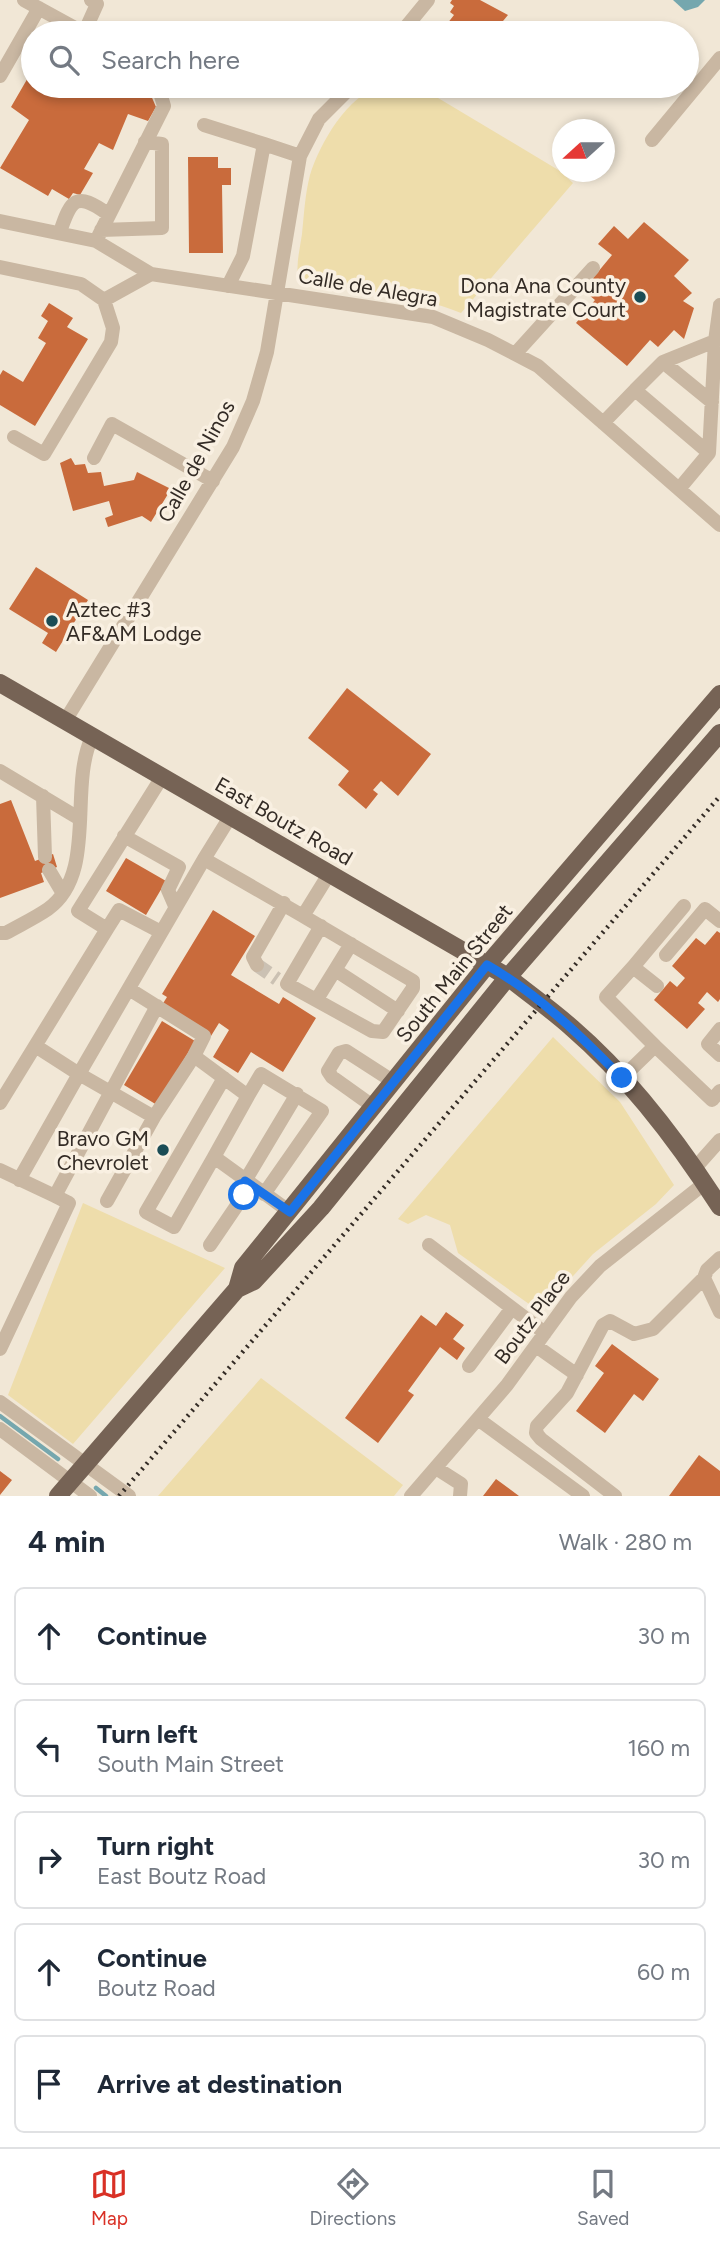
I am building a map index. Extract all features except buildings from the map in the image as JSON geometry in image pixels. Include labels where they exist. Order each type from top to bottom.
[{"type":"main road","name":"East Boutz Road","points":[[0,683],[508,977],[573,1029],[622,1078],[700,1176],[720,1207]]},
{"type":"main road","name":"South Main Street","points":[[237,1289],[243,1268],[487,965],[720,695]]},
{"type":"main road","name":"South Main Street","points":[[58,1496],[237,1289],[254,1281],[321,1208],[508,977],[720,733]]},
{"type":"street","points":[[24,0],[62,21]]},
{"type":"street","points":[[411,21],[428,0]]},
{"type":"street","points":[[89,21],[98,1]]},
{"type":"street","points":[[32,21],[39,8]]},
{"type":"street","points":[[0,76],[21,39]]},
{"type":"street","points":[[699,83],[720,58]]},
{"type":"street","points":[[99,235],[164,106],[162,98]]},
{"type":"street","name":"Calle de Ninos","points":[[65,721],[233,447],[253,401],[267,352],[300,156],[319,120],[340,98]]},
{"type":"street","points":[[652,140],[687,98]]},
{"type":"street","points":[[204,125],[300,156]]},
{"type":"street","points":[[2,220],[60,232],[99,235],[162,228],[162,144],[145,142]]},
{"type":"street","points":[[228,286],[243,256],[264,144]]},
{"type":"street","points":[[60,232],[69,205],[77,200],[89,201],[108,214]]},
{"type":"street","points":[[99,235],[151,274],[104,300]]},
{"type":"street","points":[[0,268],[81,284],[104,300],[113,328],[111,342],[44,453],[14,437]]},
{"type":"street","points":[[515,354],[593,268]]},
{"type":"street","name":"Calle de Alegra","points":[[151,274],[433,317],[538,366],[720,525]]},
{"type":"street","points":[[679,489],[709,453],[715,341],[720,305]]},
{"type":"street","points":[[603,423],[663,362],[715,341]]},
{"type":"street","points":[[663,362],[712,402]]},
{"type":"street","points":[[635,390],[709,453]]},
{"type":"street","points":[[94,458],[112,424],[213,481]]},
{"type":"street","points":[[0,933],[6,933],[51,908],[76,872],[83,755],[92,737]]},
{"type":"street","points":[[0,771],[80,819]]},
{"type":"street","points":[[107,929],[78,911],[162,777]]},
{"type":"street","points":[[43,796],[47,863],[62,892]]},
{"type":"street","points":[[19,1180],[175,906],[230,817]]},
{"type":"street","points":[[124,836],[179,867],[168,890],[175,906]]},
{"type":"street","points":[[204,859],[284,903],[413,981],[413,988],[383,1032],[372,1031],[282,981],[321,926]]},
{"type":"street","points":[[303,916],[329,874]]},
{"type":"street","points":[[257,965],[253,957],[284,903]]},
{"type":"street","points":[[684,906],[606,997],[712,1100],[720,1091]]},
{"type":"street","points":[[666,955],[705,909],[720,921]]},
{"type":"street","points":[[0,1103],[37,1047],[119,910],[161,932]]},
{"type":"street","points":[[317,999],[351,944]]},
{"type":"street","points":[[633,967],[657,986]]},
{"type":"street","points":[[335,970],[398,1011]]},
{"type":"street","points":[[107,1201],[204,1035],[129,989]]},
{"type":"street","points":[[55,1196],[157,1006]]},
{"type":"street","points":[[720,1029],[708,1044],[720,1055]]},
{"type":"street","points":[[622,1078],[654,1046]]},
{"type":"street","points":[[37,1047],[154,1117]]},
{"type":"street","points":[[374,1107],[332,1077],[328,1071],[339,1053],[346,1051],[394,1082]]},
{"type":"street","points":[[194,1056],[248,1096]]},
{"type":"street","points":[[225,1078],[146,1212],[174,1227],[261,1074],[322,1111],[264,1194]]},
{"type":"street","points":[[211,1245],[244,1195],[245,1181],[297,1094]]},
{"type":"street","name":"Boutz Place","points":[[411,1496],[478,1419],[571,1297],[600,1266],[700,1176],[720,1140]]},
{"type":"street","points":[[214,1157],[290,1212]]},
{"type":"street","points":[[0,1170],[69,1203],[0,1349]]},
{"type":"street","points":[[429,1245],[545,1333]]},
{"type":"street","points":[[615,1496],[536,1433],[537,1426],[567,1394],[603,1325],[610,1321],[634,1334],[653,1329],[720,1258]]},
{"type":"street","points":[[704,1278],[720,1312]]},
{"type":"street","points":[[469,1366],[512,1308]]},
{"type":"street","points":[[536,1346],[578,1376]]},
{"type":"street","points":[[0,1402],[129,1496]]},
{"type":"street","points":[[478,1419],[583,1496]]},
{"type":"street","points":[[0,1429],[90,1496]]},
{"type":"street","points":[[436,1468],[461,1484],[460,1496]]},
{"type":"sand","points":[[360,98],[438,98],[552,166],[552,182],[573,183],[461,313],[404,297],[304,282],[298,277],[298,261],[310,175],[328,135],[347,109]]},
{"type":"sand","points":[[553,1037],[620,1102],[674,1185],[656,1204],[593,1254],[545,1307],[536,1309],[458,1253],[450,1225],[426,1215],[408,1224],[398,1219]]},
{"type":"sand","points":[[83,1203],[225,1268],[73,1444],[8,1395]]},
{"type":"sand","points":[[261,1378],[403,1485],[394,1496],[158,1496]]},
{"type":"water","points":[[673,0],[705,0],[698,7],[685,11]]},
{"type":"waterway","points":[[0,1416],[58,1459]]},
{"type":"waterway","points":[[96,1488],[106,1496]]},
{"type":"tunnel","points":[[257,965],[277,979]]},
{"type":"railway","points":[[119,1496],[720,796]]},
{"type":"place","name":"Dona Ana County Magistrate Court","points":[[640,297]]},
{"type":"place","name":"Aztec #3 AF&AM Lodge","points":[[52,621]]},
{"type":"place","name":"Bravo GM Chevrolet","points":[[163,1150]]},
{"type":"route","points":[[244,1195],[245,1181],[290,1212],[487,965],[508,977],[573,1029],[622,1078]]}]
